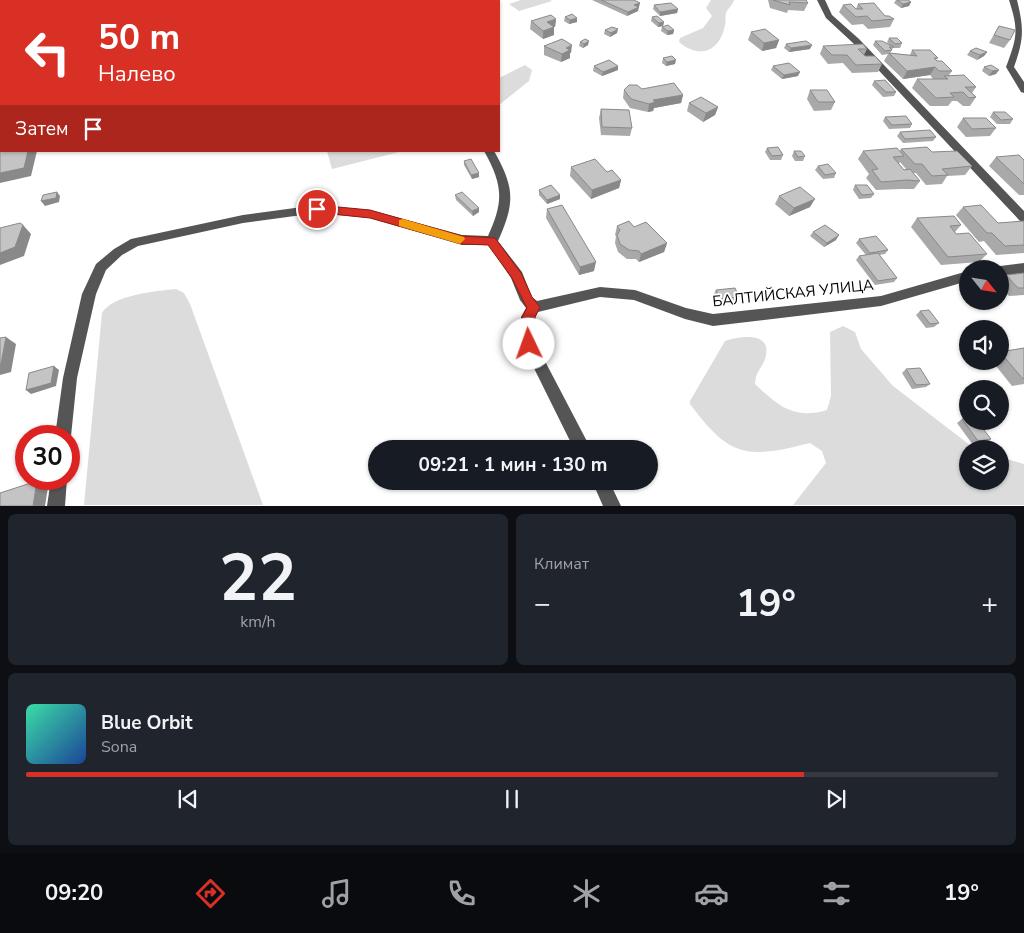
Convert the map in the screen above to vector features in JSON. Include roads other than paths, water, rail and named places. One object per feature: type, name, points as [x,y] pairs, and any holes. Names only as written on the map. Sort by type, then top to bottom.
[{"type":"street","points":[[821,0],[829,16],[856,41],[1024,218]]},
{"type":"street","points":[[1013,0],[1018,15],[1021,38],[1010,67],[1024,90]]},
{"type":"street","points":[[490,152],[504,177],[507,198],[506,209],[492,241]]},
{"type":"street","points":[[64,425],[70,378],[89,294],[101,267],[118,252],[135,242],[243,219],[317,209],[370,214],[462,240],[492,241]]},
{"type":"street","points":[[492,241],[517,276],[528,300],[534,307],[528,317],[529,344],[578,440]]},
{"type":"street","points":[[1009,270],[1024,268]]},
{"type":"street","name":"БАЛТИЙСКАЯ УЛИЦА","points":[[534,307],[600,292],[635,295],[684,313],[713,320],[881,301],[959,279]]},
{"type":"street","points":[[56,506],[57,490]]},
{"type":"street","points":[[605,490],[613,506]]}]
